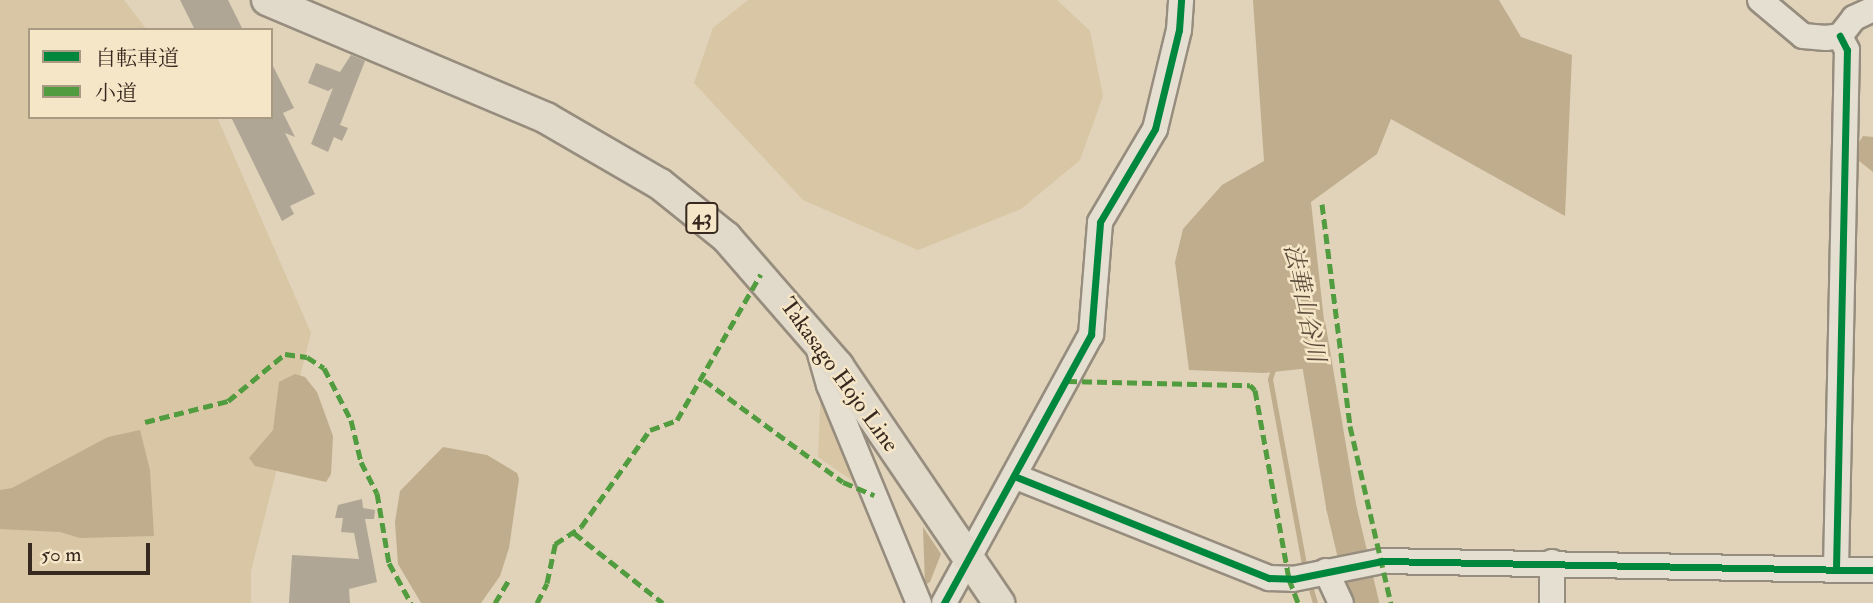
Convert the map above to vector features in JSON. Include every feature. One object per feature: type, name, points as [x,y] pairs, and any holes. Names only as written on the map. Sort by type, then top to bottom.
[{"type":"main road","name":"Takasago Hojo Line","points":[[267,0],[546,118],[600,146],[660,184],[726,237],[815,336],[999,603]]},
{"type":"street","points":[[944,603],[1091,335],[1100,222],[1155,129],[1180,30],[1181,0]]},
{"type":"street","points":[[1760,0],[1803,36],[1840,36]]},
{"type":"street","points":[[1840,36],[1854,18],[1873,9]]},
{"type":"street","points":[[1836,569],[1847,50],[1840,36]]},
{"type":"street","points":[[815,336],[829,385],[919,603]]},
{"type":"street","points":[[1014,476],[1269,578],[1312,575],[1382,561],[1552,562],[1873,570]]},
{"type":"street","points":[[1552,562],[1552,603]]},
{"type":"street","points":[[1312,575],[1341,603]]},
{"type":"shaded area","points":[[0,0],[124,0],[145,28],[28,28],[28,119],[218,119],[311,333],[251,571],[251,603],[0,603]]},
{"type":"shaded area","points":[[748,0],[1057,0],[1090,31],[1103,96],[1080,160],[1021,209],[918,250],[803,200],[694,83],[713,28]]},
{"type":"shaded area","points":[[821,385],[863,488],[818,457]]},
{"type":"water","points":[[1253,0],[1499,0],[1521,37],[1572,55],[1565,216],[1391,119],[1377,154],[1311,202],[1329,366],[1264,373],[1189,370],[1175,262],[1183,229],[1222,185],[1264,161]]},
{"type":"water","points":[[1863,136],[1873,137],[1873,172],[1858,160],[1856,147]]},
{"type":"water","points":[[295,374],[305,377],[317,392],[333,436],[331,474],[326,482],[255,466],[249,458],[273,430],[279,382]]},
{"type":"water","points":[[140,430],[150,470],[154,536],[80,538],[60,532],[0,529],[0,490],[12,488],[108,437]]},
{"type":"water","points":[[443,447],[487,455],[517,473],[519,479],[509,548],[500,576],[481,603],[421,603],[398,564],[395,522],[400,491]]},
{"type":"water","points":[[923,527],[941,554],[930,582],[925,585]]},
{"type":"building","points":[[180,0],[228,0],[242,28],[194,28]]},
{"type":"building","points":[[351,55],[365,61],[340,125],[348,128],[342,141],[334,137],[328,152],[311,144],[333,88],[328,91],[308,83],[316,63],[340,72]]},
{"type":"building","points":[[273,66],[294,108],[283,113],[295,137],[285,133],[315,194],[290,206],[294,214],[282,221],[232,119],[273,119]]},
{"type":"building","points":[[362,499],[363,508],[375,510],[374,519],[365,519],[377,582],[349,589],[350,603],[289,603],[292,555],[359,559],[354,533],[341,532],[343,518],[335,518],[338,505]]},
{"type":"waterway","name":"法華山谷川","points":[[1311,328],[1341,506],[1364,603]]},
{"type":"waterway","points":[[1274,366],[1270,379],[1305,570]]},
{"type":"waterway","points":[[1309,582],[1315,603]]},
{"type":"marked path","points":[[1322,204],[1350,426],[1391,603]]},
{"type":"marked path","points":[[537,603],[547,583],[555,544],[581,527],[650,430],[677,420],[761,274]]},
{"type":"marked path","points":[[145,422],[228,401],[285,354],[307,357],[324,368],[351,420],[361,462],[377,493],[389,563],[411,603]]},
{"type":"marked path","points":[[704,380],[843,482],[874,495]]},
{"type":"marked path","points":[[1067,381],[1250,385],[1255,390],[1289,579],[1298,603]]},
{"type":"marked path","points":[[574,533],[663,603]]},
{"type":"marked path","points":[[495,603],[510,578]]},
{"type":"cycle path","points":[[944,603],[1091,335],[1100,222],[1155,129],[1179,30],[1181,0]]},
{"type":"cycle path","points":[[1836,569],[1847,50],[1840,36]]},
{"type":"cycle path","points":[[1014,476],[1269,578],[1293,579],[1382,561],[1873,570]]}]
